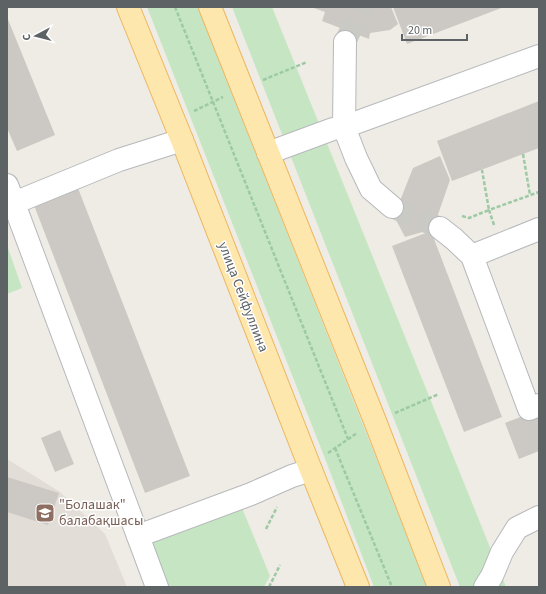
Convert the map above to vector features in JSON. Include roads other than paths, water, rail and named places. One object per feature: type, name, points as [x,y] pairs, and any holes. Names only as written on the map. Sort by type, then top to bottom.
[{"type":"main road","name":"улица Сейфуллина","points":[[128,7],[358,587]]},
{"type":"main road","points":[[210,7],[375,421],[439,587]]},
{"type":"street","points":[[345,42],[344,126],[356,158],[371,188],[392,207]]},
{"type":"street","points":[[268,153],[539,56]]},
{"type":"street","points":[[157,587],[9,199],[119,160],[182,140]]},
{"type":"street","points":[[440,228],[472,256],[529,408],[539,405]]},
{"type":"street","points":[[472,256],[539,229]]},
{"type":"street","points":[[138,536],[311,470]]},
{"type":"street","points":[[485,587],[492,576],[502,552],[517,528],[539,517]]},
{"type":"tunnel","points":[[345,42],[362,7]]},
{"type":"tunnel","points":[[392,207],[440,228]]},
{"type":"place","name":"\"Болашак\" балабақшасы","points":[[45,513]]}]
